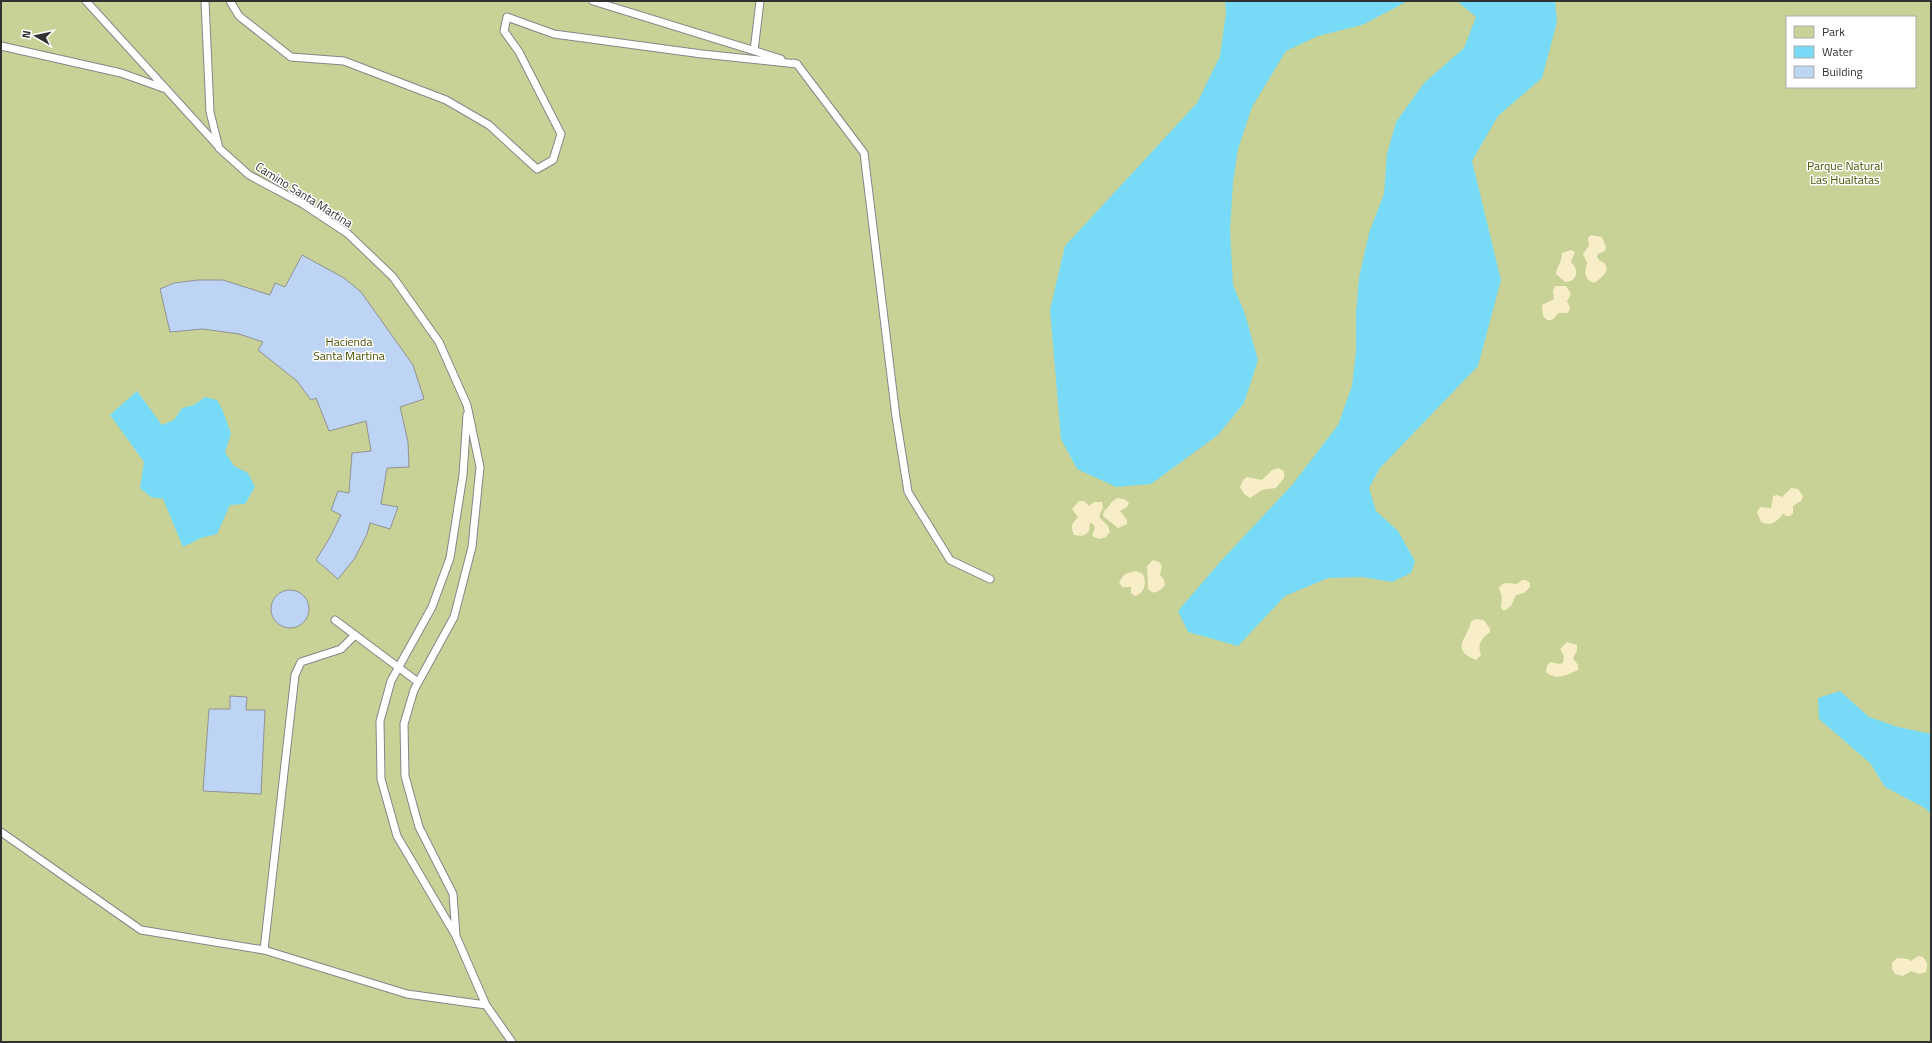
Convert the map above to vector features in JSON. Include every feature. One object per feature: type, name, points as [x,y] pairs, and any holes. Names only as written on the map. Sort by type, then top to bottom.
[{"type":"lane","name":"Camino Santa Martina","points":[[86,1],[219,148],[249,175],[303,204],[346,233],[393,277],[439,342],[467,405],[480,467],[472,547],[454,617],[414,690],[404,724],[405,776],[419,827],[453,894],[456,936]]},
{"type":"lane","points":[[205,1],[210,112],[219,148]]},
{"type":"lane","points":[[230,1],[240,16],[291,57],[344,61],[446,100],[489,125],[538,169],[553,160],[560,134],[519,52],[504,31],[507,17],[554,34],[702,54],[797,64]]},
{"type":"lane","points":[[593,1],[797,64],[864,153],[896,417],[908,492],[950,560],[990,579]]},
{"type":"lane","points":[[754,51],[760,1]]},
{"type":"lane","points":[[1,46],[121,73],[166,89]]},
{"type":"lane","name":"Camino Santa Martina","points":[[467,405],[463,475],[450,558],[432,607],[391,681],[380,721],[381,779],[397,836],[456,936],[486,1005],[512,1042]]},
{"type":"lane","points":[[335,620],[418,682]]},
{"type":"lane","points":[[264,950],[295,675],[302,662],[341,649],[355,635]]},
{"type":"lane","points":[[1,832],[141,930],[264,950],[407,994],[486,1005]]},
{"type":"green space","points":[[1,1],[1931,1],[1931,1042],[1,1042]]},
{"type":"sand","points":[[1591,235],[1602,237],[1606,247],[1605,251],[1598,254],[1597,257],[1606,266],[1606,272],[1594,283],[1588,280],[1585,273],[1587,263],[1583,254],[1589,246],[1588,238]]},
{"type":"sand","points":[[1571,250],[1575,252],[1571,262],[1576,269],[1576,274],[1574,279],[1565,282],[1556,274],[1562,253]]},
{"type":"sand","points":[[1555,286],[1566,286],[1571,294],[1567,301],[1570,308],[1568,313],[1559,313],[1553,319],[1547,320],[1543,316],[1542,305],[1554,299],[1553,291]]},
{"type":"sand","points":[[1278,468],[1284,471],[1284,478],[1276,488],[1262,490],[1250,498],[1244,494],[1240,487],[1243,480],[1247,477],[1262,480],[1272,470]]},
{"type":"sand","points":[[1791,488],[1798,489],[1803,496],[1802,500],[1793,506],[1793,513],[1790,516],[1785,516],[1784,513],[1777,521],[1768,524],[1761,522],[1757,512],[1760,507],[1771,508],[1773,496],[1777,495],[1782,497]]},
{"type":"sand","points":[[1118,498],[1126,500],[1129,503],[1127,507],[1120,511],[1127,520],[1127,524],[1118,528],[1103,516],[1104,511],[1113,501]]},
{"type":"sand","points":[[1079,501],[1084,501],[1089,506],[1094,502],[1102,502],[1103,507],[1099,517],[1108,526],[1110,532],[1106,537],[1099,539],[1092,536],[1095,527],[1090,523],[1089,531],[1086,534],[1081,536],[1074,535],[1072,525],[1078,517],[1072,509]]},
{"type":"sand","points":[[1153,560],[1159,562],[1162,566],[1160,575],[1164,580],[1165,585],[1159,591],[1155,592],[1148,589],[1147,566]]},
{"type":"sand","points":[[1136,571],[1143,574],[1145,584],[1141,593],[1135,596],[1131,593],[1131,587],[1122,587],[1119,582],[1125,574]]},
{"type":"sand","points":[[1522,580],[1526,580],[1530,583],[1530,587],[1524,593],[1516,595],[1511,606],[1504,611],[1501,608],[1502,597],[1499,588],[1505,583],[1517,584]]},
{"type":"sand","points":[[1475,619],[1484,620],[1490,629],[1490,632],[1481,642],[1479,648],[1481,655],[1476,660],[1463,652],[1462,647],[1462,642],[1471,622]]},
{"type":"sand","points":[[1567,642],[1577,645],[1577,651],[1573,658],[1578,665],[1578,670],[1558,677],[1550,675],[1546,672],[1547,666],[1550,662],[1559,664],[1563,663],[1564,656],[1560,649]]},
{"type":"sand","points":[[1918,956],[1923,957],[1925,960],[1927,965],[1926,972],[1919,974],[1911,971],[1903,976],[1895,974],[1892,969],[1892,963],[1897,958],[1908,959],[1911,961]]},
{"type":"water","points":[[1225,1],[1408,1],[1362,25],[1318,36],[1286,51],[1252,107],[1238,149],[1233,182],[1230,230],[1233,285],[1245,314],[1258,360],[1244,403],[1218,435],[1151,484],[1116,487],[1077,469],[1061,439],[1050,310],[1065,246],[1197,103],[1220,56],[1226,13]]},
{"type":"water","points":[[1457,1],[1555,1],[1557,22],[1542,78],[1498,116],[1472,161],[1501,280],[1478,366],[1380,468],[1369,488],[1376,511],[1398,531],[1415,561],[1411,573],[1392,582],[1362,577],[1328,578],[1285,596],[1238,646],[1188,632],[1178,611],[1220,562],[1292,485],[1338,425],[1352,386],[1356,351],[1356,312],[1359,278],[1369,233],[1384,194],[1387,154],[1396,122],[1424,83],[1464,48],[1476,17]]},
{"type":"water","points":[[137,391],[162,425],[174,420],[182,408],[194,405],[205,397],[217,400],[223,411],[231,434],[225,452],[234,466],[248,473],[255,487],[245,504],[230,505],[217,534],[201,538],[183,547],[163,499],[151,497],[140,488],[144,462],[110,415]]},
{"type":"water","points":[[1840,691],[1869,717],[1898,727],[1931,734],[1931,814],[1925,808],[1885,787],[1870,763],[1819,719],[1818,698]]},
{"type":"building","points":[[302,255],[344,278],[361,292],[413,365],[424,399],[400,407],[408,442],[409,467],[387,468],[381,504],[398,507],[390,529],[370,523],[367,534],[355,558],[338,579],[316,560],[341,515],[331,510],[338,491],[349,493],[352,453],[371,451],[366,421],[329,431],[316,398],[311,400],[297,381],[258,350],[263,342],[239,334],[203,329],[170,332],[160,289],[174,283],[198,280],[223,280],[270,295],[275,283],[285,287]]},
{"type":"building","points":[[286,590],[294,590],[304,595],[308,602],[308,616],[304,623],[294,628],[286,628],[276,623],[274,620],[271,613],[271,605],[276,595],[279,593]]},
{"type":"building","points":[[230,696],[247,697],[246,710],[265,710],[261,794],[203,791],[209,709],[230,709]]},
{"type":"park label","name":"Parque Natural Las Hualtatas","points":[[1845,173]]},
{"type":"park label","name":"Hacienda Santa Martina","points":[[349,349]]}]
